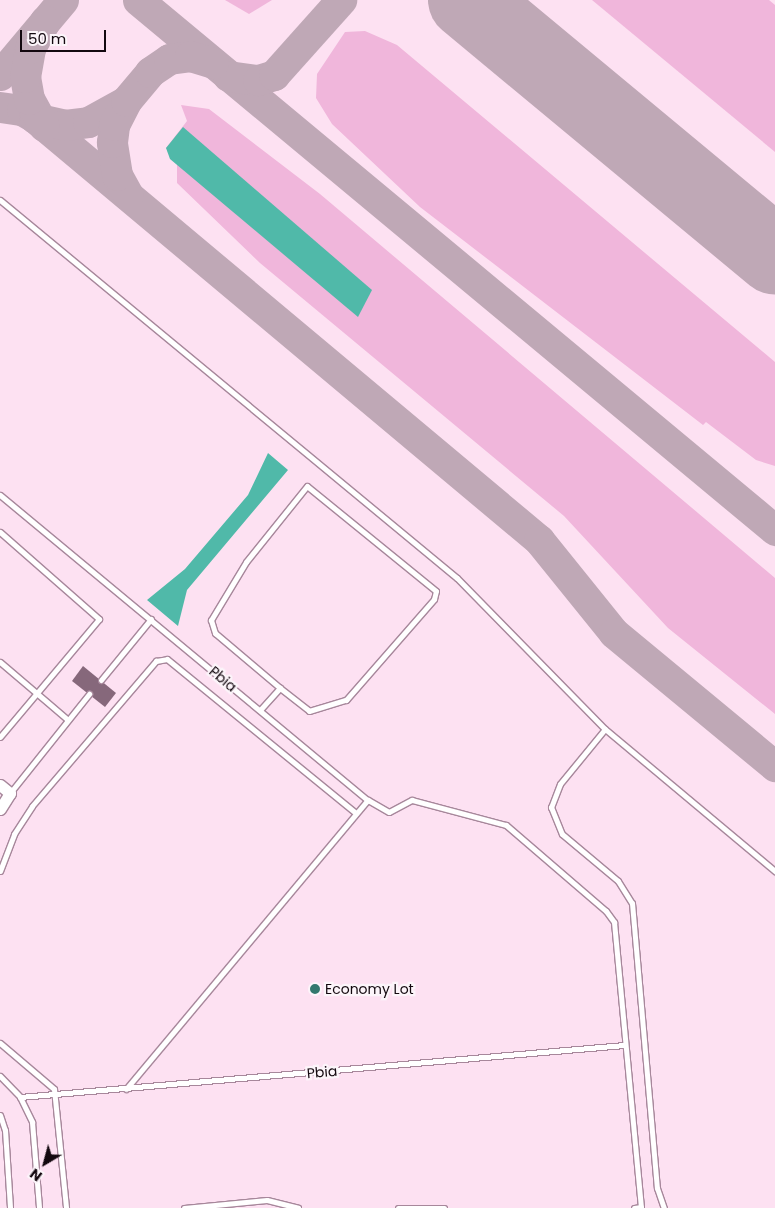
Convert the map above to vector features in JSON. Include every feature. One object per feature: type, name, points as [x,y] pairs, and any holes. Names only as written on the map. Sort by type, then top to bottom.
[{"type":"street","points":[[0,785],[10,793],[0,807]]},
{"type":"lane","points":[[0,200],[457,578],[545,673],[605,729],[775,871]]},
{"type":"lane","points":[[307,486],[436,591],[434,599],[365,683],[346,700],[309,711],[280,688],[215,633],[211,620],[246,562],[307,486]]},
{"type":"lane","name":"Pbia","points":[[0,496],[368,800],[389,812],[412,800],[506,825],[606,911],[614,922],[624,1044],[20,1097]]},
{"type":"lane","points":[[0,532],[98,619],[0,738]]},
{"type":"lane","points":[[101,680],[151,619]]},
{"type":"lane","points":[[0,870],[14,834],[32,806],[156,661],[167,659],[356,813]]},
{"type":"lane","points":[[0,662],[67,719]]},
{"type":"lane","points":[[260,710],[280,688]]},
{"type":"lane","points":[[10,793],[88,694]]},
{"type":"lane","points":[[605,729],[560,784],[551,807],[562,834],[618,882],[632,903],[656,1188],[664,1208]]},
{"type":"lane","points":[[126,1089],[368,800]]},
{"type":"lane","points":[[0,1043],[50,1084],[56,1095],[66,1208]]},
{"type":"lane","points":[[624,1044],[641,1207],[634,1208]]},
{"type":"lane","points":[[0,1076],[20,1097],[32,1122],[39,1208]]},
{"type":"lane","points":[[0,1114],[5,1130],[10,1208]]},
{"type":"lane","points":[[184,1208],[267,1200],[298,1208]]},
{"type":"lane","points":[[398,1208],[444,1208]]},
{"type":"shaded area","points":[[225,0],[272,0],[249,14]]},
{"type":"shaded area","points":[[592,0],[769,0],[775,5],[775,152]]},
{"type":"shaded area","points":[[365,31],[397,45],[775,362],[775,466],[756,460],[706,422],[703,425],[420,207],[332,124],[316,98],[317,74],[345,32]]},
{"type":"shaded area","points":[[181,105],[209,109],[320,194],[775,578],[775,714],[668,628],[564,516],[260,263],[177,183],[177,163],[166,148],[187,121]]},
{"type":"shaded area","points":[[183,127],[372,290],[358,317],[170,159],[166,148]]},
{"type":"shaded area","points":[[268,453],[288,470],[187,590],[178,626],[147,600],[185,569],[248,495]]},
{"type":"building","points":[[83,666],[116,693],[105,707],[72,681]]},
{"type":"taxiway","points":[[0,75],[63,0]]},
{"type":"taxiway","points":[[138,0],[775,530]]},
{"type":"taxiway","points":[[228,76],[258,80],[274,75],[341,0]]},
{"type":"taxiway","points":[[44,126],[29,99],[25,77],[30,48],[45,21]]},
{"type":"taxiway","points":[[128,195],[117,175],[112,142],[114,125],[126,101],[150,72],[169,59],[190,56],[213,63]]},
{"type":"taxiway","points":[[35,118],[65,125],[88,122],[126,101]]},
{"type":"taxiway","points":[[0,107],[22,110],[34,117],[539,540],[614,633],[775,766]]},
{"type":"runway","points":[[467,0],[775,256]]},
{"type":"place","name":"Economy Lot","points":[[315,989]]}]
